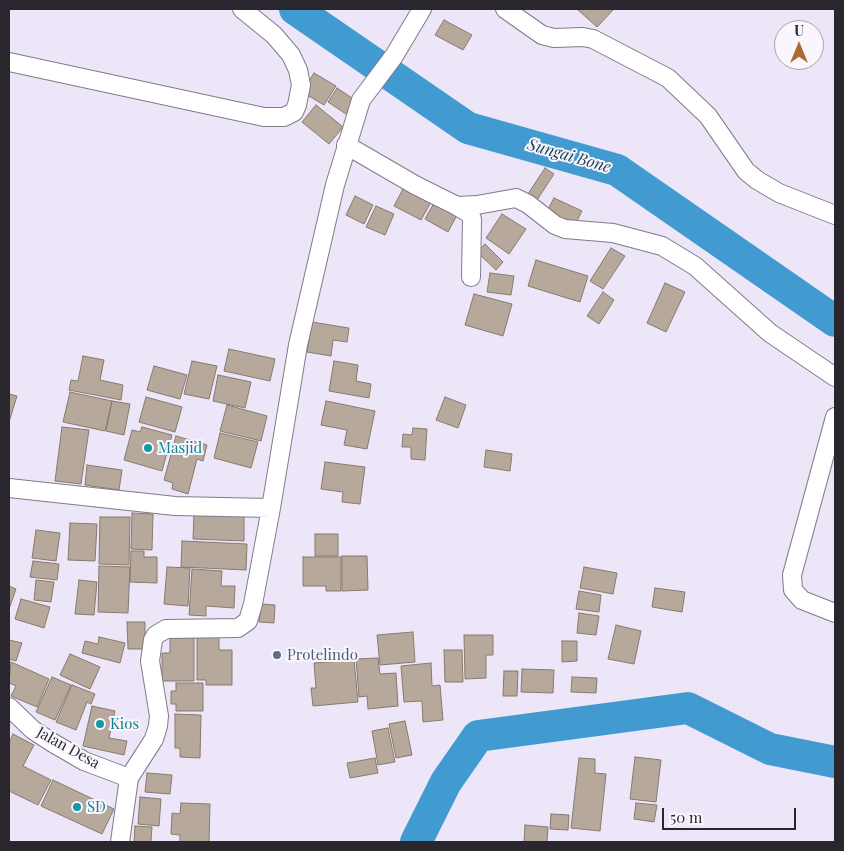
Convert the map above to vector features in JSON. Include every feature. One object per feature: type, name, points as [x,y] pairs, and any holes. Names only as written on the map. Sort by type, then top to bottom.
[{"type":"street","points":[[9,62],[264,117],[284,117],[294,112],[297,105],[300,86],[298,70],[291,55],[274,35],[242,9]]},
{"type":"street","points":[[120,842],[129,778],[154,739],[158,726],[150,660],[152,640],[166,628],[232,628],[245,625],[248,621],[253,604],[271,508],[298,345],[322,236],[346,145],[361,100],[394,56],[422,9]]},
{"type":"street","points":[[505,9],[542,35],[554,38],[583,37],[593,39],[668,78],[708,116],[746,170],[757,180],[779,193],[835,216]]},
{"type":"street","points":[[346,145],[470,214],[472,219],[471,277]]},
{"type":"street","points":[[457,206],[478,205],[516,198],[528,204],[555,225],[565,229],[613,232],[662,246],[695,266],[770,333],[835,377]]},
{"type":"street","points":[[835,417],[792,576],[793,590],[802,600],[835,613]]},
{"type":"street","points":[[9,488],[175,506],[271,508]]},
{"type":"street","name":"Jalan Desa","points":[[9,707],[33,730],[53,743],[84,761],[129,778]]},
{"type":"building","points":[[577,9],[614,9],[597,27]]},
{"type":"building","points":[[444,20],[472,35],[463,50],[435,35]]},
{"type":"building","points":[[314,73],[336,86],[324,105],[302,92]]},
{"type":"building","points":[[337,88],[358,102],[349,116],[328,102]]},
{"type":"building","points":[[316,105],[343,127],[329,144],[302,122]]},
{"type":"building","points":[[545,168],[554,174],[537,200],[528,194]]},
{"type":"building","points":[[404,187],[431,202],[421,220],[394,206]]},
{"type":"building","points":[[355,196],[373,205],[364,224],[346,215]]},
{"type":"building","points":[[554,198],[582,211],[573,229],[545,215]]},
{"type":"building","points":[[434,203],[457,215],[448,232],[425,219]]},
{"type":"building","points":[[376,206],[394,214],[385,235],[366,227]]},
{"type":"building","points":[[502,214],[526,229],[509,254],[486,238]]},
{"type":"building","points":[[485,244],[503,262],[496,270],[477,252]]},
{"type":"building","points":[[611,248],[625,256],[603,289],[590,281]]},
{"type":"building","points":[[536,260],[588,276],[580,302],[528,286]]},
{"type":"building","points":[[490,273],[514,276],[511,295],[487,292]]},
{"type":"building","points":[[665,283],[685,292],[666,332],[647,323]]},
{"type":"building","points":[[603,292],[614,300],[599,324],[587,316]]},
{"type":"building","points":[[474,294],[512,304],[503,336],[465,325]]},
{"type":"building","points":[[312,322],[349,328],[347,342],[333,340],[331,356],[307,352]]},
{"type":"building","points":[[229,349],[275,359],[270,381],[224,371]]},
{"type":"building","points":[[83,356],[104,360],[100,380],[123,385],[121,400],[69,390],[71,380],[78,381]]},
{"type":"building","points":[[192,361],[217,366],[209,399],[184,394]]},
{"type":"building","points":[[334,361],[358,365],[356,381],[371,384],[369,398],[329,391]]},
{"type":"building","points":[[154,366],[187,375],[180,399],[147,390]]},
{"type":"building","points":[[218,375],[251,382],[245,408],[213,401]]},
{"type":"building","points":[[70,392],[112,401],[105,431],[63,422]]},
{"type":"building","points":[[9,394],[17,396],[9,422]]},
{"type":"building","points":[[146,397],[182,407],[175,432],[139,422]]},
{"type":"building","points":[[445,397],[466,405],[458,428],[436,420]]},
{"type":"building","points":[[112,401],[130,404],[124,435],[106,431]]},
{"type":"building","points":[[326,401],[375,411],[367,449],[344,445],[347,430],[321,425]]},
{"type":"building","points":[[227,405],[267,416],[261,441],[220,431]]},
{"type":"building","points":[[62,427],[89,430],[81,484],[55,481]]},
{"type":"building","name":"Masjid","points":[[142,427],[172,435],[162,471],[124,460],[132,430],[140,432]]},
{"type":"building","points":[[413,428],[427,429],[425,460],[411,459],[411,447],[402,447],[403,434],[412,435]]},
{"type":"building","points":[[220,433],[258,442],[251,468],[214,458]]},
{"type":"building","points":[[176,436],[207,445],[203,461],[197,459],[188,494],[172,489],[173,483],[164,480]]},
{"type":"building","points":[[486,450],[512,454],[510,471],[484,467]]},
{"type":"building","points":[[325,462],[365,467],[360,504],[342,502],[343,492],[321,489]]},
{"type":"building","points":[[87,465],[122,470],[119,490],[85,485]]},
{"type":"building","points":[[132,513],[153,514],[152,550],[131,549]]},
{"type":"building","points":[[194,514],[244,515],[244,541],[193,539]]},
{"type":"building","points":[[100,517],[130,517],[129,565],[99,564]]},
{"type":"building","points":[[70,523],[97,524],[95,561],[68,560]]},
{"type":"building","points":[[36,530],[60,533],[56,561],[32,558]]},
{"type":"building","points":[[315,534],[338,534],[338,556],[315,556]]},
{"type":"building","points":[[182,541],[247,544],[246,570],[181,567]]},
{"type":"building","points":[[131,551],[144,551],[144,557],[157,557],[157,583],[130,582]]},
{"type":"building","points":[[342,556],[367,556],[368,590],[342,591]]},
{"type":"building","points":[[303,557],[341,557],[341,591],[326,591],[326,586],[303,586]]},
{"type":"building","points":[[33,561],[59,564],[57,580],[30,577]]},
{"type":"building","points":[[99,566],[130,567],[128,613],[98,612]]},
{"type":"building","points":[[167,567],[190,568],[188,606],[164,604]]},
{"type":"building","points":[[584,567],[617,573],[613,594],[580,588]]},
{"type":"building","points":[[192,569],[222,571],[221,586],[235,586],[234,608],[206,606],[206,616],[189,615]]},
{"type":"building","points":[[36,580],[54,582],[51,602],[34,600]]},
{"type":"building","points":[[79,580],[97,582],[94,615],[75,614]]},
{"type":"building","points":[[9,586],[16,589],[9,609]]},
{"type":"building","points":[[655,588],[685,592],[682,612],[652,607]]},
{"type":"building","points":[[579,591],[601,595],[599,612],[576,609]]},
{"type":"building","points":[[21,599],[50,607],[44,628],[15,619]]},
{"type":"building","points":[[261,604],[275,605],[274,623],[259,622]]},
{"type":"building","points":[[579,613],[599,616],[596,635],[577,633]]},
{"type":"building","points":[[127,622],[145,622],[145,649],[128,649]]},
{"type":"building","points":[[616,625],[641,631],[634,664],[608,659]]},
{"type":"building","points":[[413,632],[415,662],[380,665],[377,635]]},
{"type":"building","points":[[464,635],[493,635],[493,655],[486,655],[486,678],[465,679]]},
{"type":"building","points":[[99,637],[125,643],[120,663],[82,653],[85,641],[98,644]]},
{"type":"building","points":[[170,637],[194,637],[194,681],[162,681],[162,653],[170,653]]},
{"type":"building","points":[[197,637],[219,637],[219,650],[232,650],[232,685],[206,685],[206,680],[197,680]]},
{"type":"building","points":[[9,640],[22,643],[16,661],[9,659]]},
{"type":"building","points":[[562,641],[577,641],[577,661],[562,662]]},
{"type":"building","points":[[444,650],[462,650],[463,682],[445,682]]},
{"type":"building","points":[[70,654],[100,667],[90,689],[60,675]]},
{"type":"building","points":[[378,658],[380,674],[396,673],[398,706],[368,709],[367,696],[359,697],[356,659]]},
{"type":"building","points":[[354,660],[358,702],[313,706],[311,688],[316,688],[314,663]]},
{"type":"building","points":[[11,662],[49,679],[37,707],[11,696],[16,686],[9,683]]},
{"type":"building","points":[[431,663],[432,686],[440,685],[443,720],[423,722],[422,701],[404,702],[401,666]]},
{"type":"building","points":[[522,669],[554,670],[553,693],[521,692]]},
{"type":"building","points":[[504,671],[518,671],[517,696],[503,696]]},
{"type":"building","points":[[52,677],[71,685],[55,720],[36,712]]},
{"type":"building","points":[[572,677],[597,678],[596,693],[571,692]]},
{"type":"building","points":[[176,683],[203,683],[203,711],[176,711],[176,704],[171,704],[171,691],[176,691]]},
{"type":"building","points":[[72,685],[95,694],[91,704],[87,702],[76,730],[56,722]]},
{"type":"building","name":"Kios","points":[[92,706],[115,711],[109,738],[127,741],[124,755],[83,746]]},
{"type":"building","points":[[175,714],[201,715],[200,758],[180,757],[180,748],[175,748]]},
{"type":"building","points":[[405,721],[412,755],[396,758],[389,724]]},
{"type":"building","points":[[388,728],[395,762],[378,765],[372,731]]},
{"type":"building","name":"SD","points":[[13,734],[34,745],[23,766],[51,780],[38,805],[9,791],[9,743]]},
{"type":"building","points":[[635,757],[661,760],[656,802],[630,799]]},
{"type":"building","points":[[375,758],[378,773],[350,778],[347,763]]},
{"type":"building","points":[[579,758],[595,759],[595,773],[606,774],[600,831],[571,828]]},
{"type":"building","points":[[147,773],[172,775],[170,794],[145,792]]},
{"type":"building","name":"SD","points":[[53,780],[114,809],[102,834],[41,806]]},
{"type":"building","points":[[140,797],[161,799],[159,826],[138,824]]},
{"type":"building","points":[[181,803],[210,804],[209,842],[180,842],[180,835],[171,834],[172,813],[180,814]]},
{"type":"building","points":[[636,803],[657,805],[654,822],[634,819]]},
{"type":"building","points":[[551,814],[569,815],[568,830],[550,829]]},
{"type":"building","points":[[525,825],[548,827],[547,842],[524,842]]},
{"type":"building","points":[[135,826],[152,827],[151,842],[134,842]]},
{"type":"waterway","name":"Sungai Bone","points":[[295,9],[468,128],[617,170],[835,321]]},
{"type":"waterway","points":[[416,842],[446,782],[478,736],[688,708],[770,749],[835,762]]},
{"type":"place","name":"Masjid","points":[[148,448]]},
{"type":"place","name":"Protelindo","points":[[277,655]]},
{"type":"place","name":"Kios","points":[[100,724]]},
{"type":"place","name":"SD","points":[[77,807]]}]
